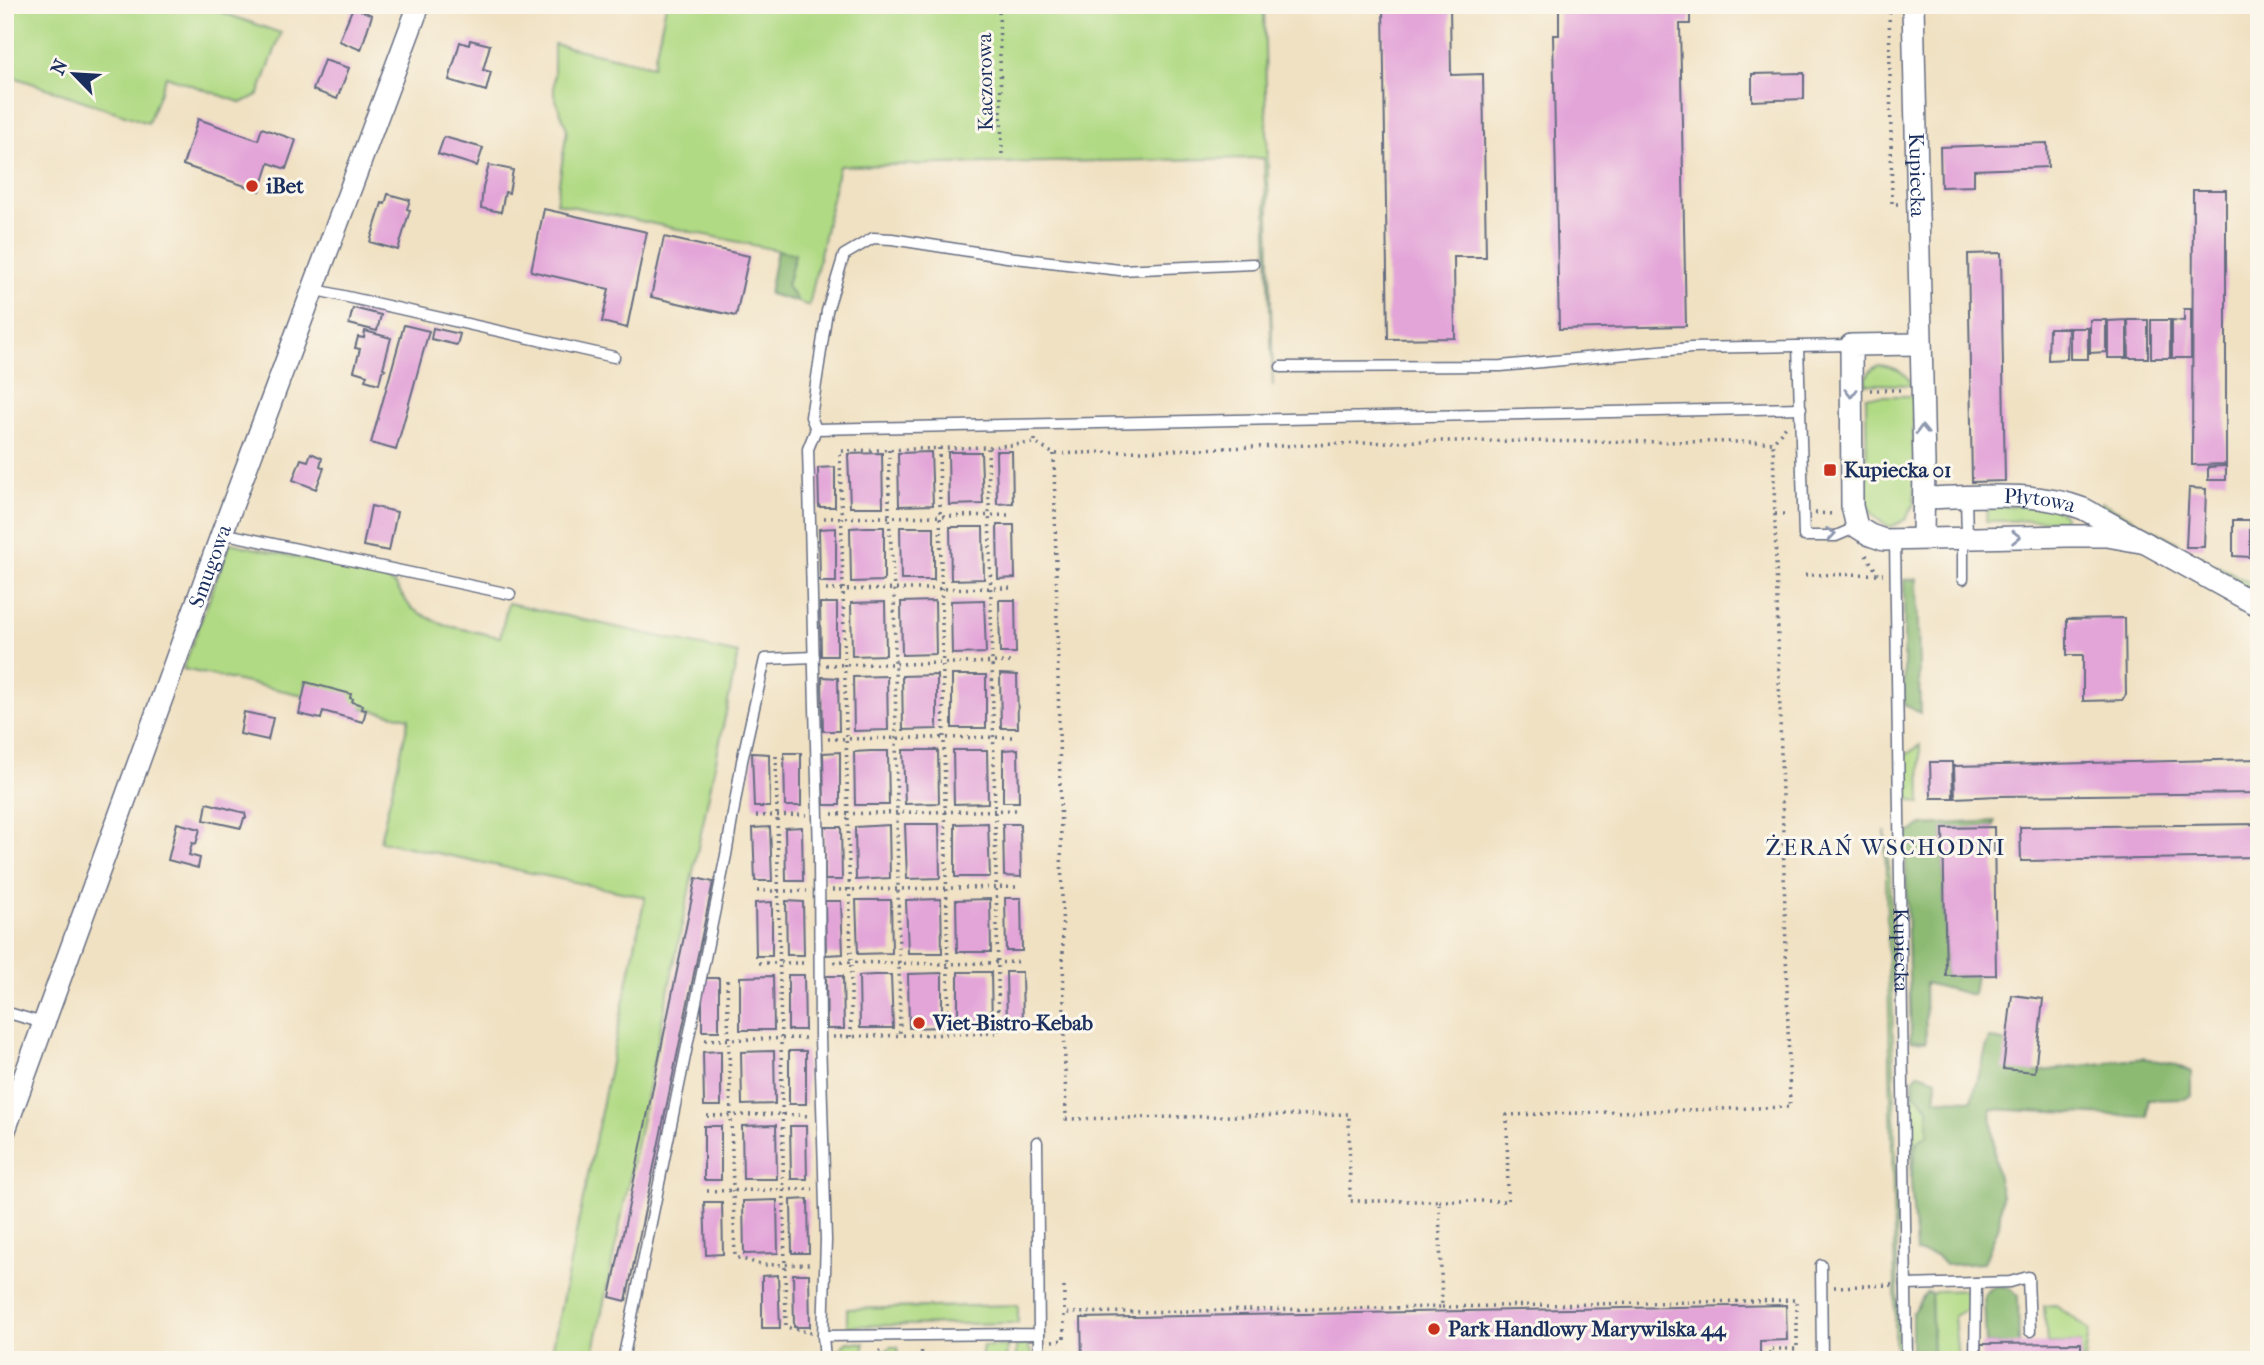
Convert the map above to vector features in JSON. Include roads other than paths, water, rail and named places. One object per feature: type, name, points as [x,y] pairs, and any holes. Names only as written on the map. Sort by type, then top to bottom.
[{"type":"street","name":"Smugowa","points":[[5,1130],[222,533],[419,5]]},
{"type":"street","name":"Kupiecka","points":[[1913,5],[1923,538]]},
{"type":"street","points":[[1920,344],[1851,345],[1852,506],[1857,527],[1870,535],[1884,540],[1923,538]]},
{"type":"street","name":"Płytowa","points":[[1924,498],[2037,497],[2063,501],[2084,509],[2259,606]]},
{"type":"street","name":"Płytowa","points":[[1923,538],[2108,536],[2146,543]]},
{"type":"lane","points":[[825,1360],[823,1336],[826,1240],[808,449],[816,429],[811,417],[827,311],[844,255],[873,238],[1119,270],[1253,264]]},
{"type":"lane","points":[[313,289],[614,357]]},
{"type":"lane","points":[[1281,367],[1501,366],[1691,348],[1851,345]]},
{"type":"lane","points":[[1798,346],[1804,536],[1836,536],[1857,527]]},
{"type":"lane","points":[[816,429],[1801,408]]},
{"type":"lane","points":[[1963,579],[1966,497]]},
{"type":"lane","points":[[222,533],[510,594]]},
{"type":"lane","name":"Kupiecka","points":[[1895,539],[1908,1360]]},
{"type":"lane","points":[[623,1360],[742,761],[765,659],[814,657]]},
{"type":"lane","points":[[5,1012],[43,1023]]},
{"type":"lane","points":[[1037,1142],[1039,1360]]},
{"type":"lane","points":[[1821,1265],[1822,1360]]},
{"type":"lane","points":[[1906,1285],[2010,1282],[2028,1277],[2030,1331]]},
{"type":"lane","points":[[1975,1360],[1976,1283]]},
{"type":"lane","points":[[823,1336],[1040,1334]]},
{"type":"place","name":"iBet","points":[[252,186]]},
{"type":"place","name":"Kupiecka 01","points":[[1830,470]]},
{"type":"place","name":"Viet-Bistro-Kebab","points":[[919,1023]]},
{"type":"place","name":"Park Handlowy Marywilska 44","points":[[1434,1329]]},
{"type":"district","name":"ŻERAŃ WSCHODNI","points":[[1886,847]]}]
